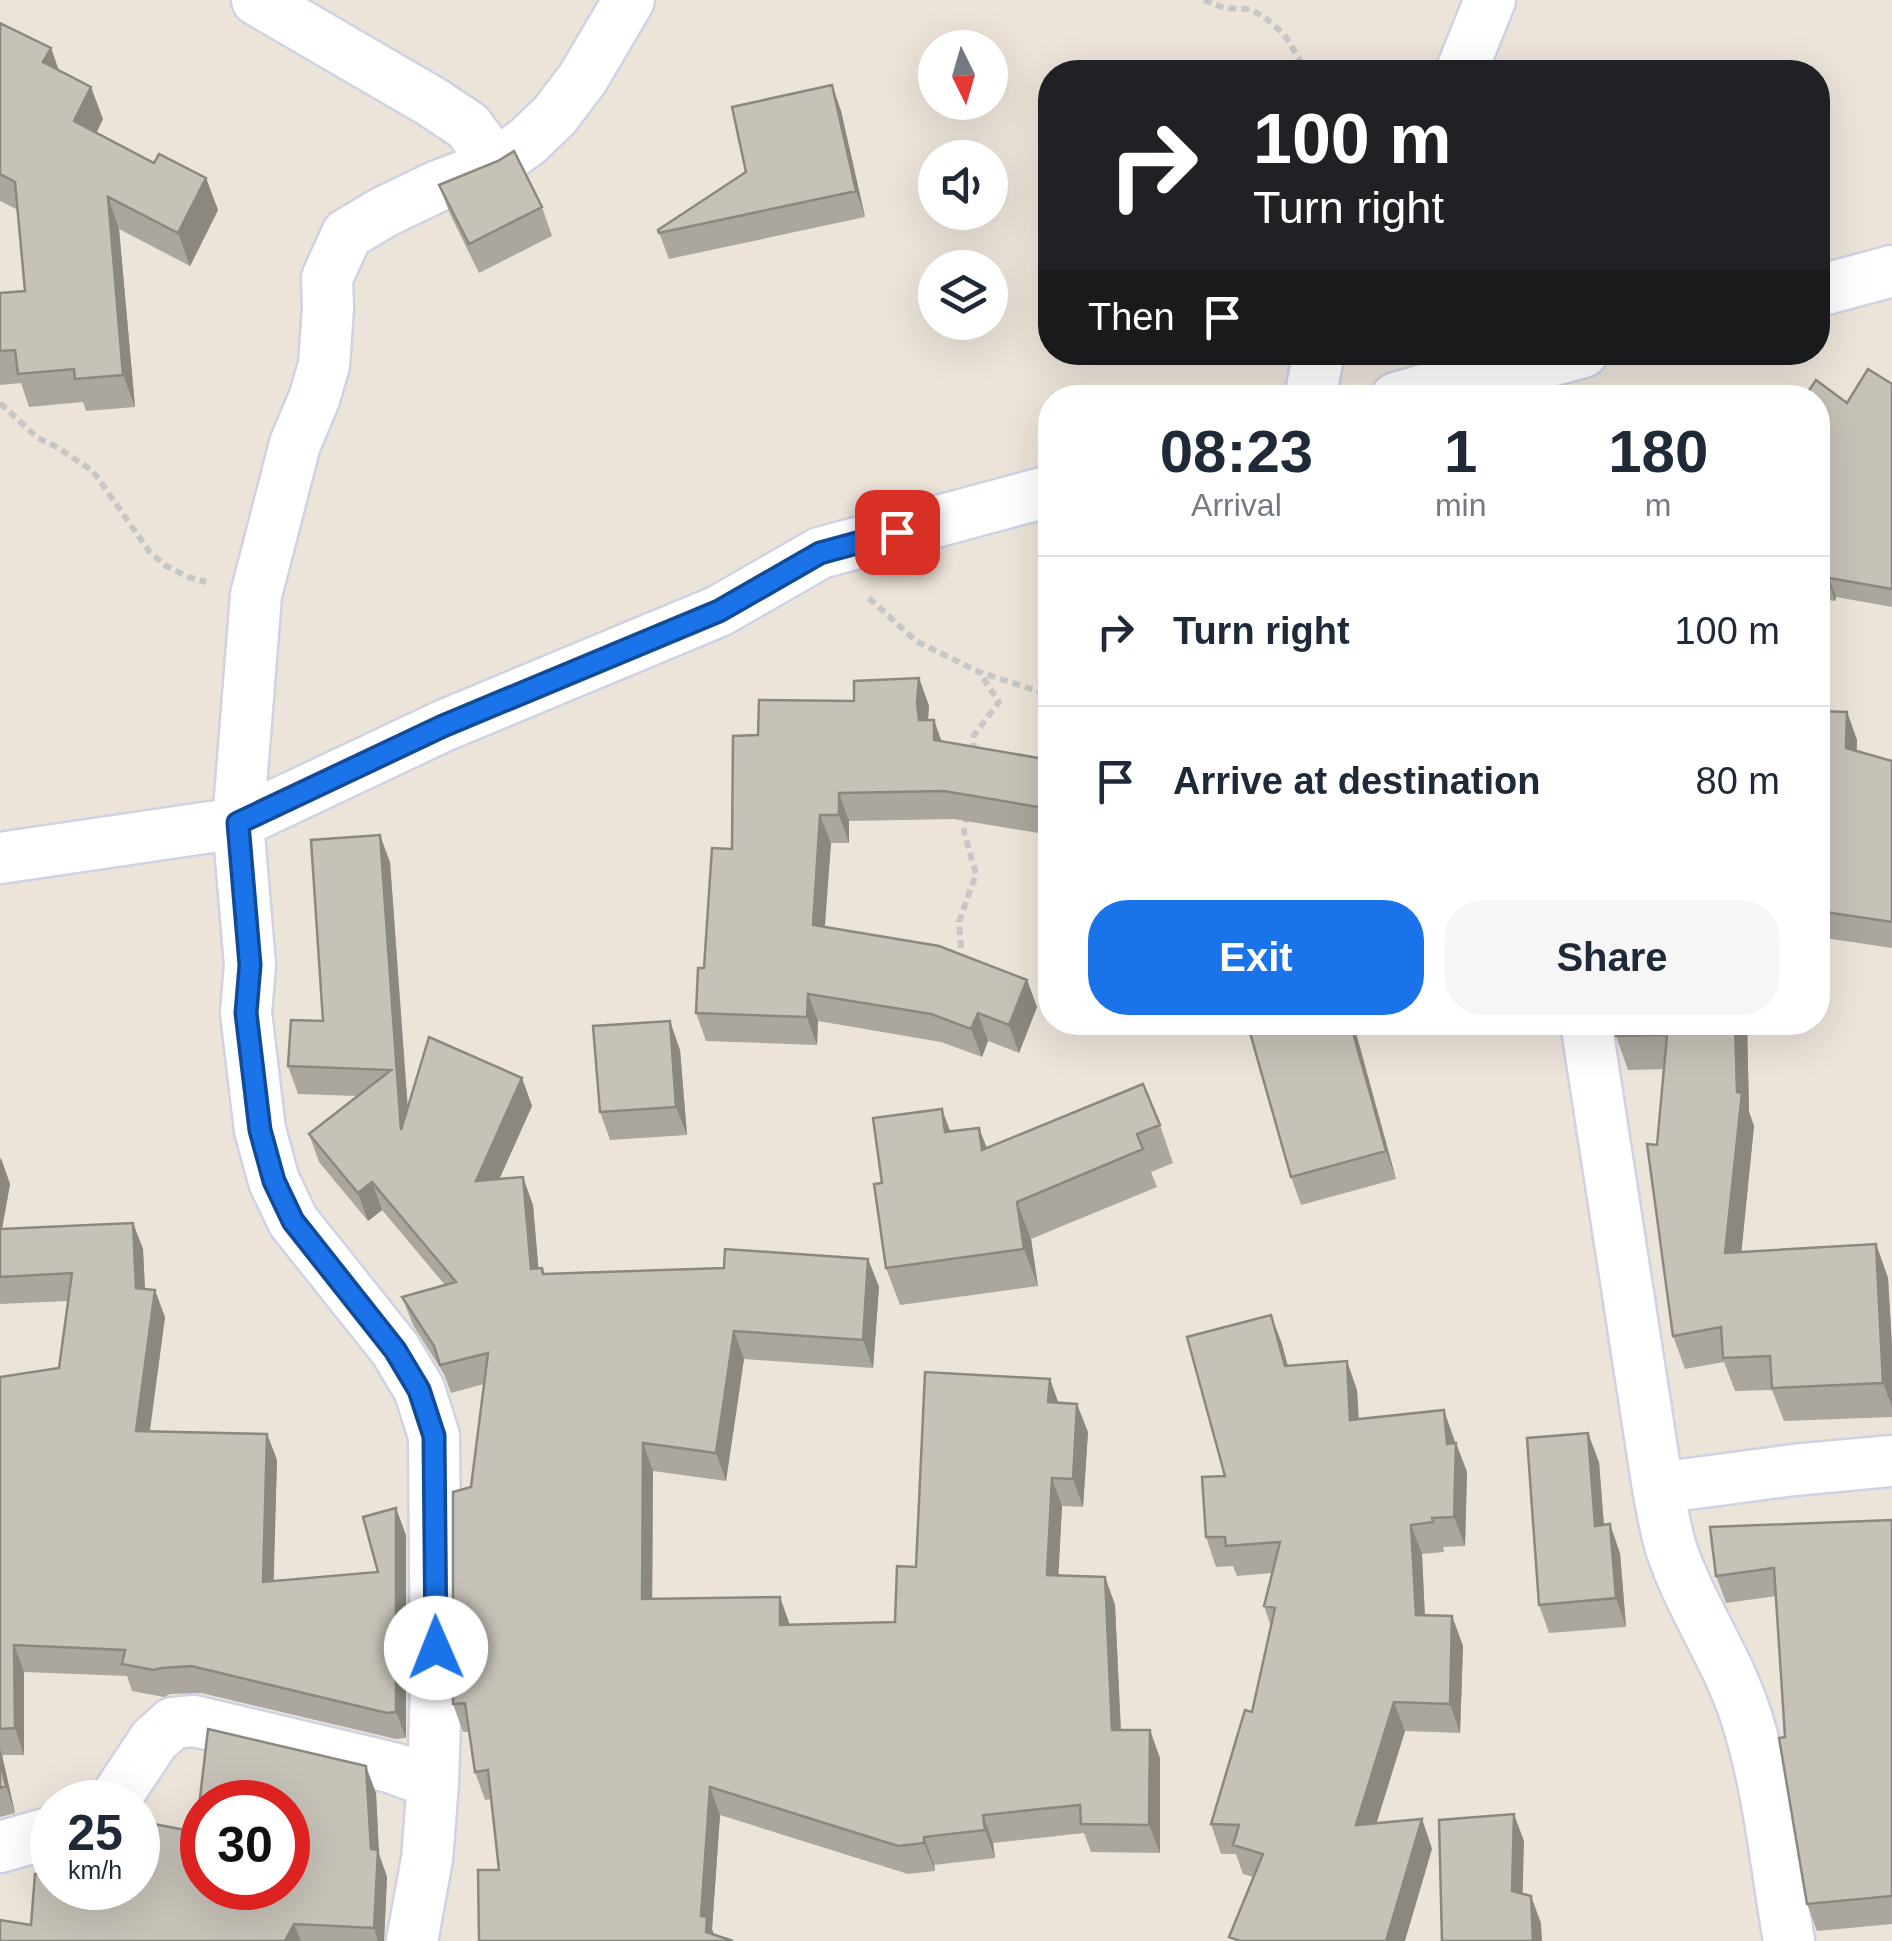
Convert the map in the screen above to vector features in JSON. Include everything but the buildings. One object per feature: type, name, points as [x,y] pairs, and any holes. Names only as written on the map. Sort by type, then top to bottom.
[{"type":"street","points":[[257,0],[468,126],[498,162]]},
{"type":"street","points":[[412,1941],[427,1860],[433,1783],[434,1436],[419,1390],[395,1350],[293,1221],[274,1181],[260,1130],[246,1013],[250,965],[238,823],[256,595],[295,444],[324,365],[327,278],[347,234],[438,186],[498,162],[528,141],[584,78],[630,0]]},
{"type":"street","points":[[1467,60],[1490,0]]},
{"type":"street","points":[[1830,288],[1892,271]]},
{"type":"street","points":[[1440,384],[1525,365]]},
{"type":"street","points":[[0,858],[238,823],[443,726],[719,611],[820,553],[1038,494]]},
{"type":"street","points":[[1588,1035],[1658,1488],[1671,1548],[1746,1716],[1772,1830],[1789,1941]]},
{"type":"street","points":[[1658,1488],[1892,1462]]},
{"type":"street","points":[[128,1780],[154,1740],[173,1724],[194,1720],[392,1768],[433,1783]]},
{"type":"street","points":[[0,1847],[30,1838]]},
{"type":"path","points":[[1204,0],[1224,8],[1250,9],[1264,17],[1284,34],[1299,60]]},
{"type":"path","points":[[0,403],[38,438],[93,472],[149,550],[166,566],[188,578],[256,595]]},
{"type":"path","points":[[820,553],[916,641],[979,672],[1038,691]]},
{"type":"path","points":[[973,765],[974,735],[999,702],[979,672]]},
{"type":"path","points":[[961,948],[959,922],[976,874],[964,832],[970,797]]},
{"type":"route","points":[[436,1648],[434,1436],[419,1390],[395,1350],[293,1221],[274,1181],[260,1130],[246,1013],[250,965],[238,823],[443,726],[719,611],[820,553],[897,532]]}]
